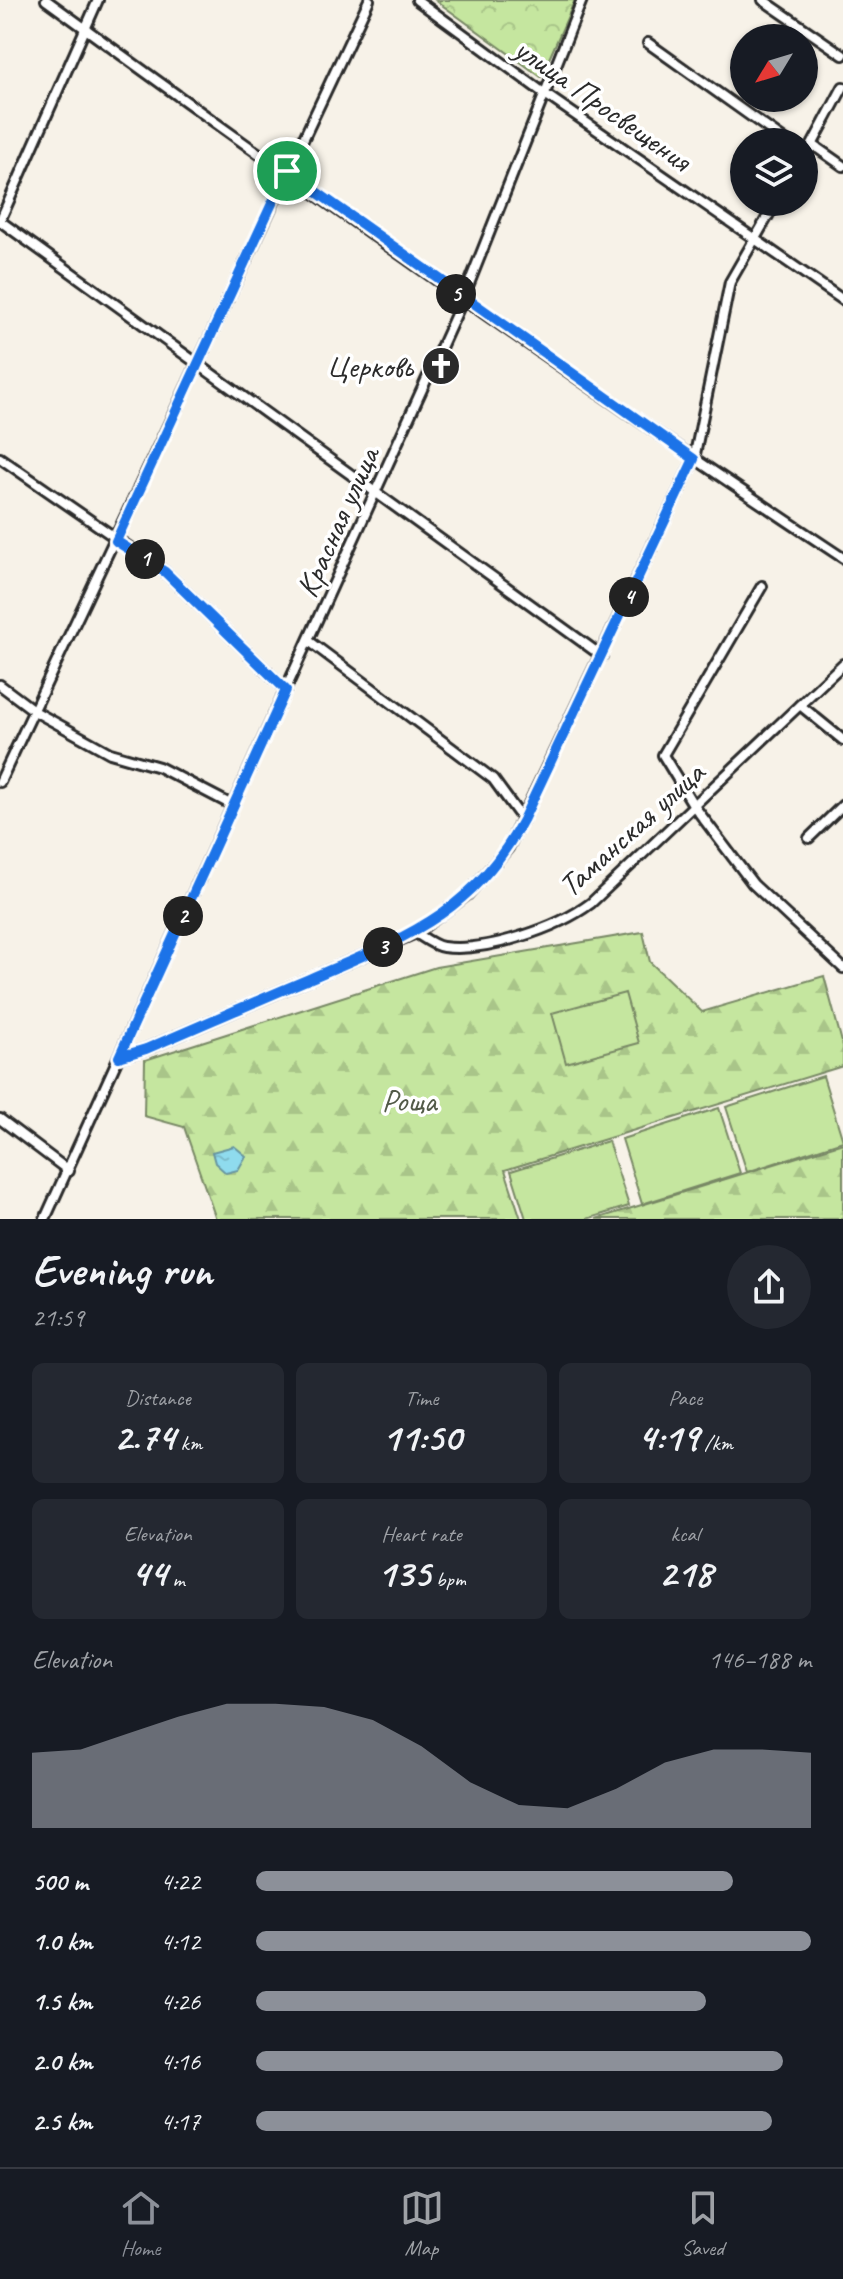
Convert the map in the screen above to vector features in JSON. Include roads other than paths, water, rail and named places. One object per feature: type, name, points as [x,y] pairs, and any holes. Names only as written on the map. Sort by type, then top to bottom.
[{"type":"street","points":[[46,0],[463,299],[843,558]]},
{"type":"street","points":[[98,0],[0,221],[602,656]]},
{"type":"street","points":[[0,782],[36,712],[369,0]]},
{"type":"street","name":"улица Просвещения","points":[[417,0],[545,94],[843,300]]},
{"type":"street","name":"Красная улица","points":[[47,1217],[463,299],[582,0]]},
{"type":"street","points":[[763,0],[843,55]]},
{"type":"street","points":[[648,43],[767,128]]},
{"type":"street","points":[[818,135],[843,87]]},
{"type":"street","points":[[818,148],[843,166]]},
{"type":"street","points":[[119,1057],[146,1049],[416,933],[467,895],[488,874],[508,848],[523,820],[694,459],[730,282],[767,216]]},
{"type":"street","points":[[0,458],[165,572],[286,690]]},
{"type":"street","points":[[762,586],[663,755],[694,806],[753,884],[843,968]]},
{"type":"street","points":[[309,641],[493,779],[523,820]]},
{"type":"street","name":"Таманская улица","points":[[416,933],[439,947],[472,949],[570,919],[591,903],[843,664]]},
{"type":"street","points":[[0,685],[36,712],[110,753],[159,767],[232,805]]},
{"type":"street","points":[[800,705],[843,740]]},
{"type":"street","points":[[809,838],[843,805]]},
{"type":"street","points":[[0,1119],[69,1171]]},
{"type":"water","points":[[234,1146],[246,1156],[238,1170],[226,1173],[215,1163],[212,1152]]},
{"type":"place","name":"Церковь","points":[[441,366]]},
{"type":"park label","name":"Роща","points":[[409,1100]]}]
